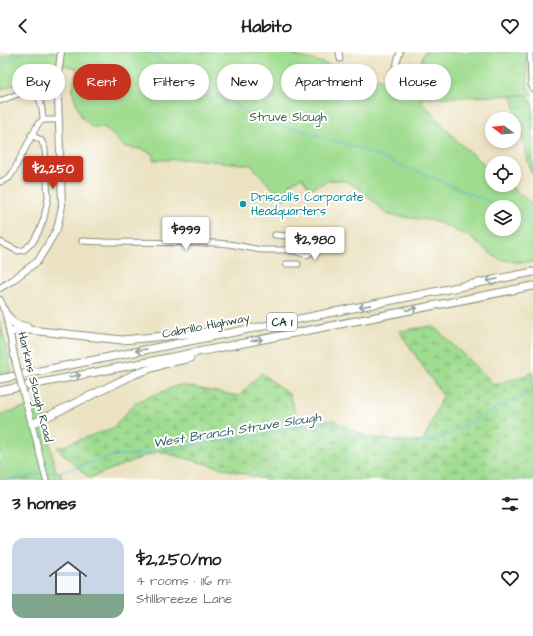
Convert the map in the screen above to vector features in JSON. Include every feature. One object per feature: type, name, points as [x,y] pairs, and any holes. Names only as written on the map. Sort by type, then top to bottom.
[{"type":"highway","name":"Cabrillo Highway","points":[[0,379],[532,272]]},
{"type":"highway","name":"Cabrillo Highway","points":[[0,391],[533,286]]},
{"type":"highway","points":[[6,314],[15,324],[23,326],[112,340],[128,340],[255,328]]},
{"type":"highway","points":[[10,333],[21,329],[72,334]]},
{"type":"highway","points":[[32,424],[135,374],[164,364],[216,352],[241,343]]},
{"type":"main road","points":[[0,288],[38,261],[57,228],[62,206],[58,120],[58,76],[61,52]]},
{"type":"main road","name":"Harkins Slough Road","points":[[0,300],[6,314],[32,424]]},
{"type":"street","points":[[339,52],[340,59]]},
{"type":"street","points":[[396,64],[400,52]]},
{"type":"street","points":[[531,53],[531,84],[533,90]]},
{"type":"street","points":[[0,101],[25,92],[32,93],[38,96],[42,102],[43,120]]},
{"type":"street","points":[[0,182],[9,178],[13,172],[37,125],[43,120],[58,120]]},
{"type":"street","points":[[0,242],[18,251],[26,249],[35,238],[44,218],[48,198],[45,149],[41,140],[31,135]]},
{"type":"street","points":[[275,235],[288,236]]},
{"type":"street","points":[[82,241],[216,243],[261,250],[291,250]]},
{"type":"street","points":[[286,264],[298,264]]},
{"type":"street","name":"Harkins Slough Road","points":[[32,424],[46,480]]},
{"type":"green space","name":"Struve Slough","points":[[14,52],[283,52],[327,64],[281,64],[281,100],[377,100],[377,78],[385,80],[385,100],[421,100],[457,141],[485,165],[485,192],[517,192],[533,205],[533,262],[517,262],[498,259],[468,236],[435,221],[388,215],[360,189],[346,181],[330,180],[310,189],[302,177],[288,185],[292,196],[282,199],[251,165],[194,159],[153,160],[153,154],[141,149],[124,147],[104,127],[91,127],[82,118],[75,100],[131,100],[131,64],[73,64],[73,67],[65,65],[65,64],[12,64],[12,85],[0,90],[0,58]]},
{"type":"green space","name":"Struve Slough","points":[[424,52],[525,52],[528,88],[533,95],[451,97],[451,64],[421,64]]},
{"type":"green space","points":[[501,52],[526,91],[533,106],[533,174],[531,173],[521,133],[521,112],[516,112]]},
{"type":"green space","points":[[0,322],[12,372],[0,374]]},
{"type":"green space","name":"West Branch Struve Slough","points":[[433,326],[495,385],[533,373],[533,480],[267,480],[158,451],[89,478],[57,448],[113,428],[136,402],[179,385],[239,396],[261,373],[289,394],[298,421],[303,424],[333,420],[369,438],[423,442],[443,396],[399,331]]},
{"type":"green space","points":[[35,405],[40,406],[43,411],[56,472],[60,472],[62,480],[0,480],[0,415]]},
{"type":"waterway","points":[[0,65],[26,52]]},
{"type":"waterway","name":"Struve Slough","points":[[147,52],[249,113],[275,125],[296,129],[361,149],[485,200]]},
{"type":"waterway","name":"Struve Slough","points":[[521,218],[533,226]]},
{"type":"waterway","name":"West Branch Struve Slough","points":[[47,474],[64,471],[113,456],[150,453],[212,442],[258,436],[299,426],[326,424],[340,427],[353,435],[373,443],[388,444],[432,441],[445,436],[511,400],[533,392]]},
{"type":"waterway","name":"West Branch Struve Slough","points":[[4,480],[43,474]]},
{"type":"place","name":"Driscoll's Corporate Headquarters","points":[[243,204]]}]
